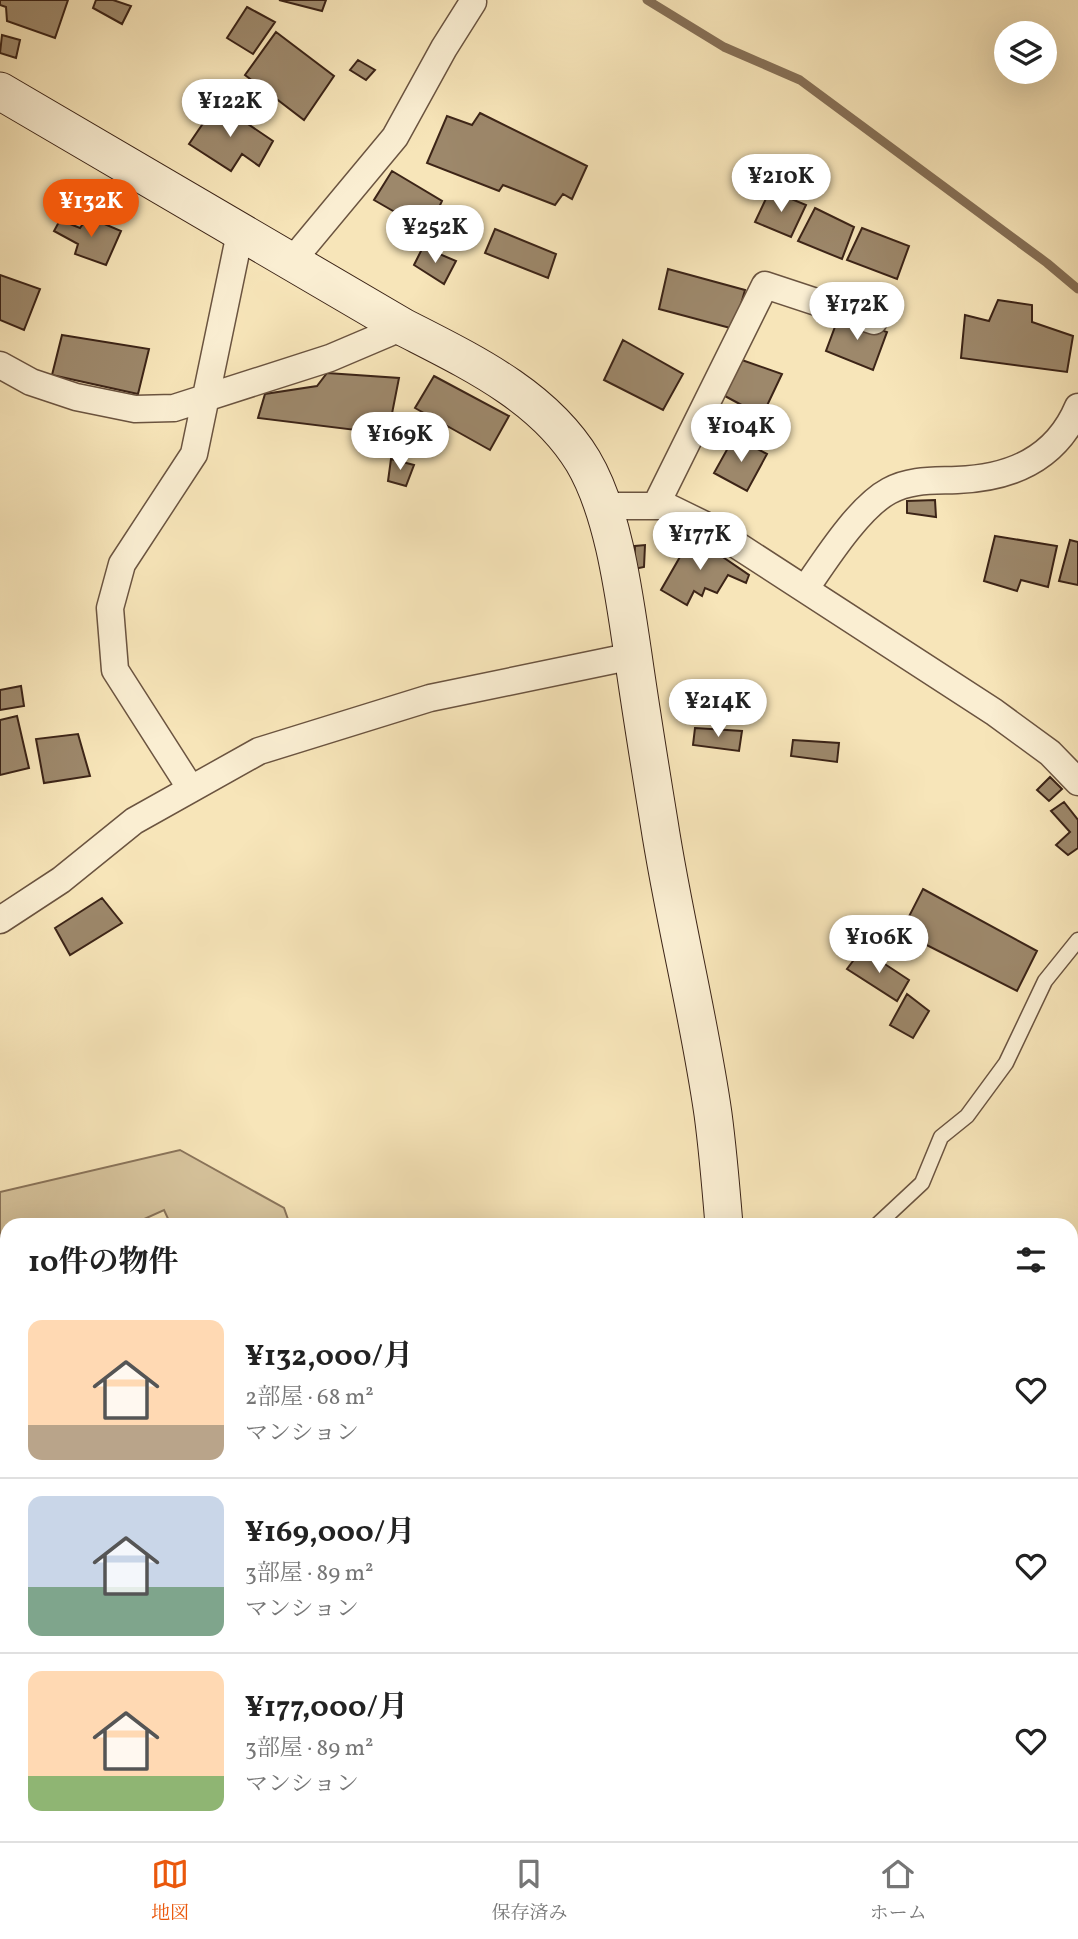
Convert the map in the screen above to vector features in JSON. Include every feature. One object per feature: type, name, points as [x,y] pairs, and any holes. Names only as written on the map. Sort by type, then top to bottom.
[{"type":"street","points":[[291,262],[395,137],[473,2]]},
{"type":"street","points":[[0,91],[402,327],[451,352],[538,406],[583,462],[605,506],[626,608],[661,837],[713,1113],[723,1218]]},
{"type":"street","points":[[191,789],[115,670],[110,608],[122,564],[194,454],[240,233]]},
{"type":"street","points":[[656,505],[765,285],[874,321]]},
{"type":"street","points":[[0,365],[31,382],[76,397],[135,409],[174,408],[330,358],[402,327]]},
{"type":"street","points":[[806,588],[832,551],[877,499],[889,491],[914,482],[1000,476],[1020,468],[1048,449],[1071,423],[1078,407]]},
{"type":"street","points":[[605,506],[666,506],[709,527],[994,712],[1050,752],[1078,782]]},
{"type":"street","points":[[0,920],[61,880],[134,821],[259,751],[430,698],[633,656]]},
{"type":"lane","points":[[884,1218],[922,1183],[941,1137],[967,1115],[1006,1063],[1045,981],[1078,940]]},
{"type":"shaded area","points":[[180,1150],[284,1208],[288,1218],[168,1218],[164,1210],[146,1218],[0,1218],[0,1192]]},
{"type":"building","points":[[0,0],[68,0],[55,38],[7,21],[6,7],[0,5]]},
{"type":"building","points":[[96,0],[113,0],[131,6],[122,24],[93,8]]},
{"type":"building","points":[[279,0],[326,0],[322,11]]},
{"type":"building","points":[[247,7],[275,22],[253,54],[227,38]]},
{"type":"building","points":[[276,32],[334,76],[304,120],[245,75]]},
{"type":"building","points":[[2,35],[20,40],[16,58],[0,53]]},
{"type":"building","points":[[358,60],[375,70],[366,80],[350,70]]},
{"type":"building","points":[[217,103],[273,141],[259,166],[242,154],[231,171],[189,144]]},
{"type":"building","points":[[480,113],[587,166],[572,199],[563,194],[555,205],[503,185],[499,191],[427,163],[447,116],[472,125]]},
{"type":"building","points":[[392,171],[442,201],[428,231],[374,200]]},
{"type":"building","points":[[770,190],[806,205],[791,237],[755,222]]},
{"type":"building","points":[[815,208],[854,227],[842,259],[798,241]]},
{"type":"building","points":[[88,217],[121,231],[106,265],[75,254],[78,244],[54,231],[60,220],[80,228]]},
{"type":"building","points":[[862,228],[909,246],[897,279],[847,260]]},
{"type":"building","points":[[495,229],[556,254],[548,278],[485,253]]},
{"type":"building","points":[[423,247],[456,261],[444,284],[414,265]]},
{"type":"building","points":[[668,269],[745,290],[734,329],[659,309]]},
{"type":"building","points":[[0,275],[40,289],[24,330],[0,320]]},
{"type":"building","points":[[998,300],[1032,305],[1032,322],[1073,336],[1067,372],[961,358],[965,315],[989,321]]},
{"type":"building","points":[[839,316],[887,332],[873,370],[826,351]]},
{"type":"building","points":[[62,335],[149,349],[138,394],[52,375]]},
{"type":"building","points":[[623,340],[683,374],[663,410],[604,380]]},
{"type":"building","points":[[739,359],[782,374],[762,416],[723,395]]},
{"type":"building","points":[[327,373],[399,378],[388,434],[258,418],[265,394],[317,386]]},
{"type":"building","points":[[434,376],[509,416],[490,450],[415,408]]},
{"type":"building","points":[[734,437],[767,454],[747,491],[714,473]]},
{"type":"building","points":[[391,459],[414,465],[406,486],[388,481]]},
{"type":"building","points":[[935,500],[936,517],[907,513],[907,501]]},
{"type":"building","points":[[692,536],[749,575],[746,583],[728,575],[717,593],[705,588],[702,596],[694,591],[687,605],[661,590]]},
{"type":"building","points":[[995,536],[1057,546],[1048,587],[1021,580],[1017,591],[984,581]]},
{"type":"building","points":[[1070,540],[1078,542],[1078,585],[1059,581]]},
{"type":"building","points":[[645,545],[644,567],[634,569],[635,546]]},
{"type":"building","points":[[21,686],[24,706],[0,710],[0,690]]},
{"type":"building","points":[[17,716],[29,768],[0,775],[0,720]]},
{"type":"building","points":[[695,728],[742,731],[739,751],[693,745]]},
{"type":"building","points":[[78,734],[90,776],[44,783],[36,739]]},
{"type":"building","points":[[793,740],[839,743],[837,762],[791,756]]},
{"type":"building","points":[[1050,777],[1062,789],[1049,801],[1037,790]]},
{"type":"building","points":[[1064,802],[1078,820],[1078,848],[1068,855],[1056,845],[1070,832],[1051,811]]},
{"type":"building","points":[[923,889],[1037,951],[1017,991],[901,932]]},
{"type":"building","points":[[102,898],[122,923],[70,955],[55,928]]},
{"type":"building","points":[[862,949],[909,980],[897,1001],[847,969]]},
{"type":"building","points":[[907,994],[929,1011],[913,1038],[890,1025]]},
{"type":"waterway","points":[[647,0],[724,47],[800,80],[1047,263],[1078,289]]}]
